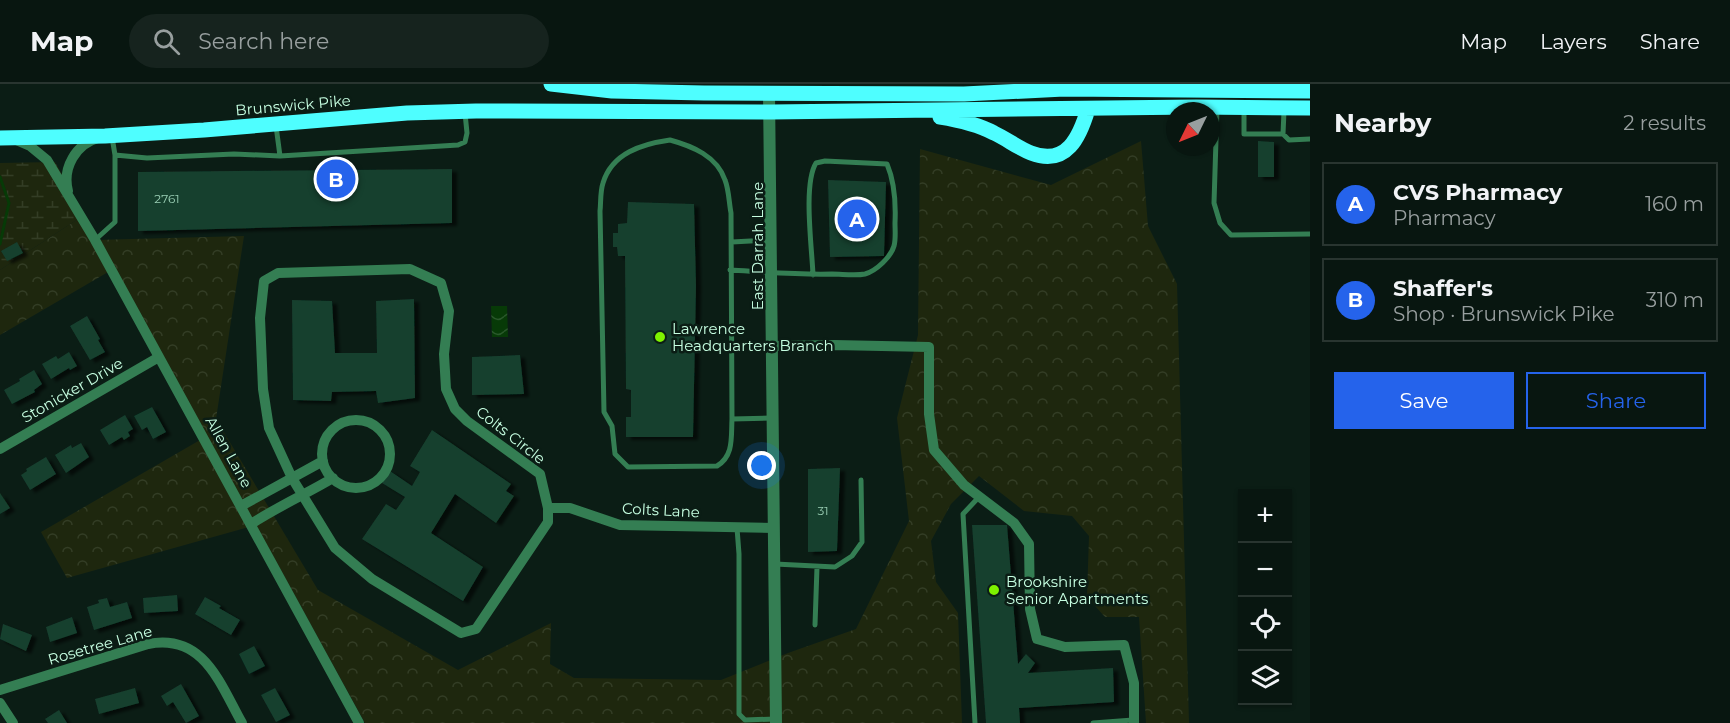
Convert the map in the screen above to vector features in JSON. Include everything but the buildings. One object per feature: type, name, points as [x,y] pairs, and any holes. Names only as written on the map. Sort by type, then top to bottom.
[{"type":"main road","points":[[551,84],[612,90],[1084,87],[1310,91]]},
{"type":"main road","points":[[916,84],[966,89]]},
{"type":"main road","name":"Brunswick Pike","points":[[4,138],[108,136],[407,113],[465,111],[771,112],[1166,108]]},
{"type":"main road","name":"Brunswick Pike","points":[[1220,108],[1310,108]]},
{"type":"main road","points":[[890,110],[959,120],[994,133],[1038,156],[1049,156],[1060,154],[1077,140],[1089,109]]},
{"type":"street","name":"East Darrah Lane","points":[[770,88],[776,721]]},
{"type":"street","name":"Allen Lane","points":[[70,197],[67,183],[70,163],[83,145],[93,139],[108,136]]},
{"type":"street","name":"Allen Lane","points":[[4,138],[30,146],[41,153],[70,197],[359,723]]},
{"type":"street","name":"Colts Circle","points":[[410,268],[441,283],[449,311],[444,354],[446,389],[455,409],[467,421],[540,474],[548,508],[548,522],[476,629],[461,633],[372,579],[334,548],[292,478],[268,428],[263,389],[260,318],[264,281],[278,273],[410,268]]},
{"type":"street","points":[[773,346],[929,347],[929,414],[934,450],[964,485],[1014,523],[1029,544],[1030,609],[1037,639],[1065,647],[1124,645],[1134,682],[1134,721]]},
{"type":"street","name":"Stonicker Drive","points":[[0,449],[159,357]]},
{"type":"street","points":[[353,420],[365,421],[376,426],[389,443],[391,454],[384,475],[366,487],[355,488],[344,486],[333,478],[323,461],[322,450],[332,429],[353,420]]},
{"type":"street","points":[[241,506],[323,461]]},
{"type":"street","points":[[251,524],[274,509],[333,478]]},
{"type":"street","name":"Colts Lane","points":[[548,508],[570,508],[620,525],[774,528]]},
{"type":"street","name":"Rosetree Lane","points":[[0,690],[148,644],[168,642],[181,645],[202,657],[210,666],[242,723]]},
{"type":"street","points":[[0,703],[13,723]]},
{"type":"lane","points":[[1084,87],[1089,109]]},
{"type":"lane","points":[[1283,134],[1284,108]]},
{"type":"lane","points":[[1244,109],[1244,134],[1283,134],[1289,140],[1310,139]]},
{"type":"lane","points":[[115,155],[147,158],[234,154],[280,156],[458,145],[465,142],[467,133],[465,111]]},
{"type":"lane","points":[[276,124],[280,156]]},
{"type":"lane","points":[[95,240],[115,222],[115,155],[108,136]]},
{"type":"lane","points":[[670,140],[691,146],[716,163],[725,180],[731,213],[730,270],[732,419],[730,453],[725,462],[717,466],[628,467],[615,454],[612,426],[604,412],[600,212],[602,184],[613,163],[626,153],[647,144],[670,140]]},
{"type":"lane","points":[[1216,156],[1215,203],[1220,223],[1231,235],[1310,234]]},
{"type":"lane","points":[[730,270],[813,274],[865,273],[876,269],[885,261],[894,247],[894,179],[887,164],[825,161],[816,163],[812,170],[810,203],[813,274]]},
{"type":"lane","points":[[732,242],[772,240]]},
{"type":"lane","points":[[732,419],[773,418]]},
{"type":"lane","points":[[775,564],[835,567],[852,556],[862,542],[861,480]]},
{"type":"lane","points":[[975,723],[963,514],[979,497]]},
{"type":"lane","points":[[737,528],[740,554],[739,714],[745,720],[776,721]]},
{"type":"lane","points":[[815,625],[817,567]]},
{"type":"lane","points":[[1093,723],[1134,721]]},
{"type":"green space","points":[[1141,141],[1148,226],[1177,284],[1189,723],[1146,723],[1139,617],[1105,617],[1087,597],[1089,536],[1072,516],[1024,511],[979,476],[951,504],[931,541],[936,582],[958,613],[962,723],[365,723],[256,525],[67,578],[41,532],[207,436],[115,268],[0,335],[0,270],[81,217],[95,240],[244,236],[216,419],[318,590],[458,670],[551,623],[550,664],[574,678],[721,680],[856,629],[909,521],[897,418],[918,335],[920,149],[1051,185]]},
{"type":"green space","points":[[55,162],[67,183],[81,217],[0,270],[0,163]]},
{"type":"water","points":[[491,306],[507,306],[508,337],[492,337]]},
{"type":"waterway","points":[[0,177],[9,203],[0,244]]},
{"type":"place","name":"Shaffer's","points":[[336,179]]},
{"type":"place","name":"CVS Pharmacy","points":[[857,219]]},
{"type":"place","name":"Lawrence Headquarters Branch","points":[[660,337]]},
{"type":"place","name":"Brookshire Senior Apartments","points":[[994,590]]}]
